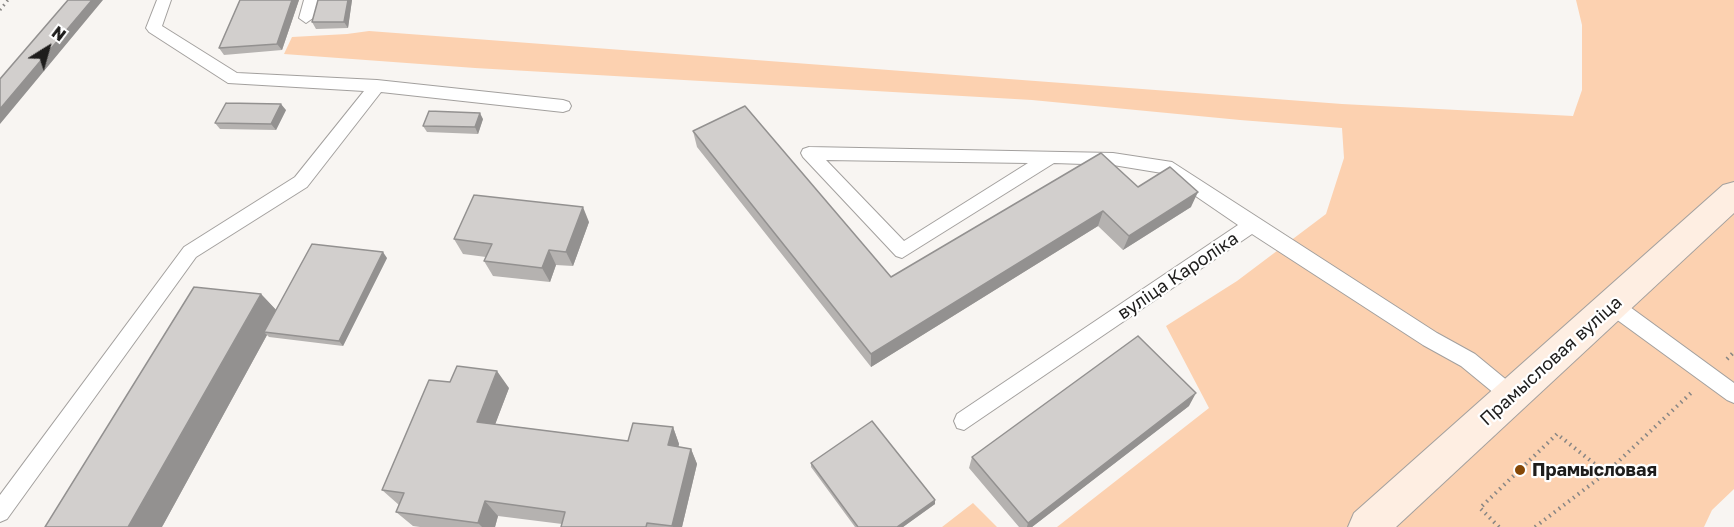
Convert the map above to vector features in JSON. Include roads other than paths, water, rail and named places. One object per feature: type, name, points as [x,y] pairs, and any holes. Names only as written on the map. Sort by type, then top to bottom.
[{"type":"main road","name":"Прамысловая вуліца","points":[[1368,527],[1734,194]]},
{"type":"lane","points":[[164,0],[154,28],[234,79],[377,86],[563,106]]},
{"type":"lane","points":[[306,18],[311,0]]},
{"type":"lane","points":[[0,512],[190,252],[301,183],[377,86]]},
{"type":"lane","points":[[1051,157],[902,251],[810,153],[1051,157],[1113,159],[1166,167],[1252,225]]},
{"type":"lane","name":"вуліца Кароліка","points":[[964,421],[1252,225],[1430,339],[1468,360],[1513,397]]},
{"type":"lane","points":[[1612,305],[1734,394]]},
{"type":"place","name":"Прамысловая","points":[[1520,470]]}]
